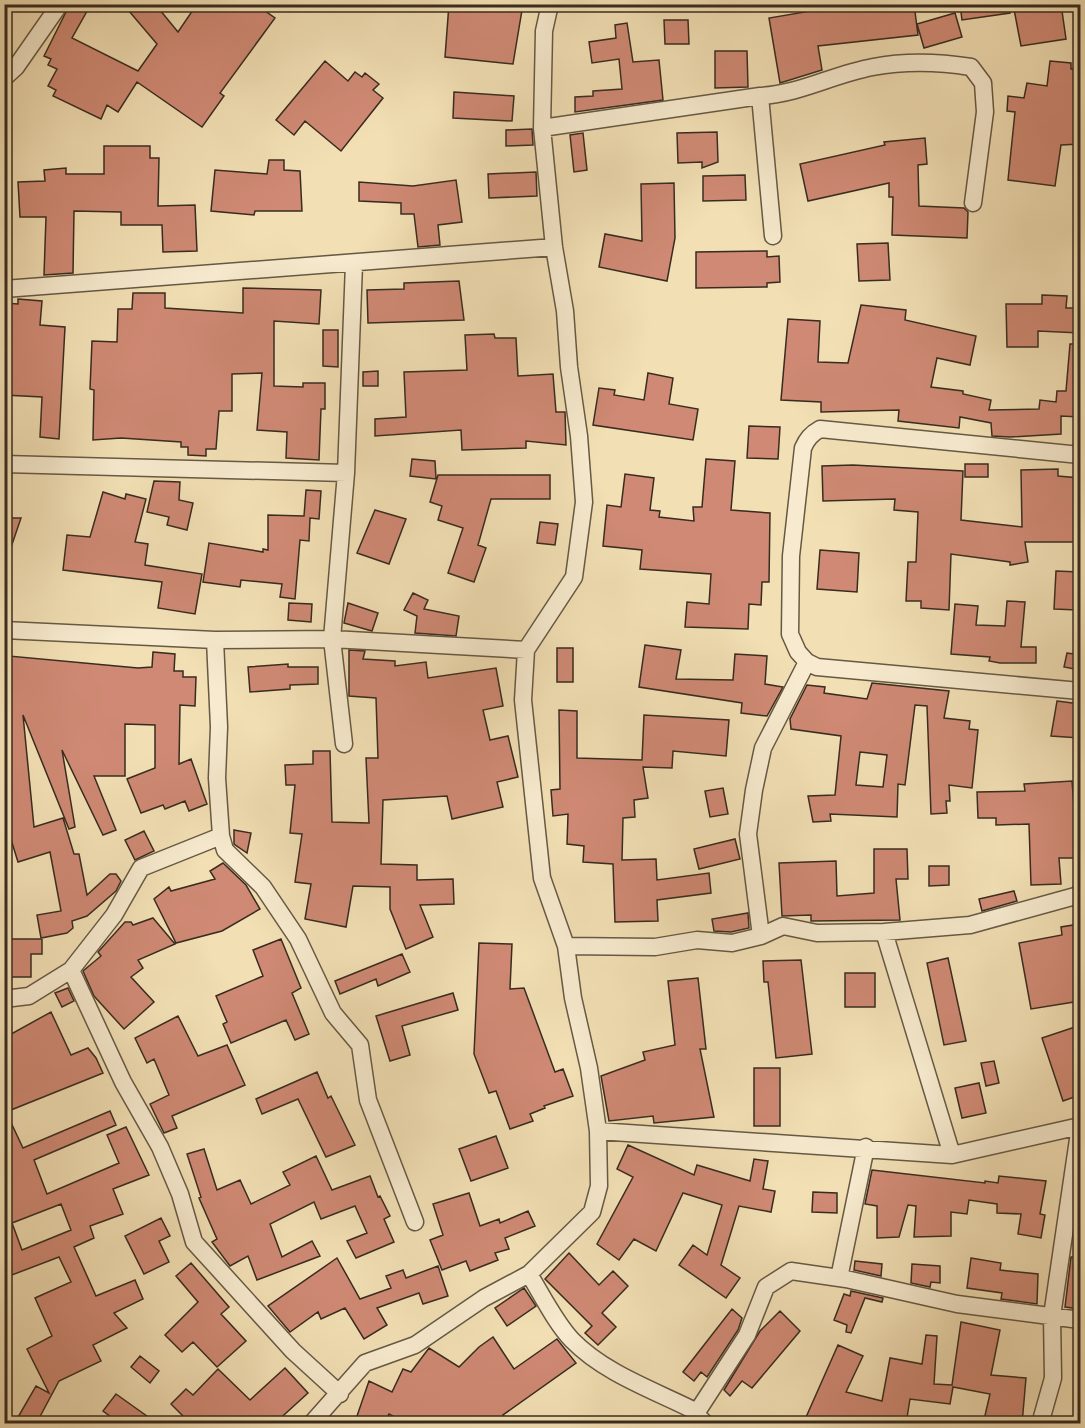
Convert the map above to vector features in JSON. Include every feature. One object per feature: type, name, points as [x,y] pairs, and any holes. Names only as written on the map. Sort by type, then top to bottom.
[{"type":"street","points":[[4,78],[16,67],[60,4]]},
{"type":"street","points":[[311,1424],[366,1363],[415,1345],[484,1298],[529,1274],[592,1212],[599,1186],[598,1131],[589,1068],[573,998],[566,946],[542,878],[523,700],[526,650],[574,577],[584,502],[579,436],[568,367],[565,311],[554,247],[542,128],[544,31],[549,4]]},
{"type":"street","points":[[542,128],[785,94],[873,67],[942,63],[971,67],[983,83],[985,112],[973,203]]},
{"type":"street","points":[[760,96],[773,236]]},
{"type":"street","points":[[4,289],[554,247]]},
{"type":"street","points":[[344,744],[332,639],[346,472],[354,264]]},
{"type":"street","points":[[1080,455],[820,429],[813,432],[803,448],[791,556],[790,634],[798,652],[807,662],[817,667],[1080,691]]},
{"type":"street","points":[[4,464],[346,472]]},
{"type":"street","points":[[4,630],[215,640],[332,639],[526,650]]},
{"type":"street","points":[[215,640],[221,836],[225,850],[263,887],[298,939],[333,1013],[360,1045],[368,1100],[415,1222]]},
{"type":"street","points":[[761,936],[748,834],[754,790],[763,747],[807,662]]},
{"type":"street","points":[[4,999],[29,996],[71,970],[114,915],[141,868],[221,836]]},
{"type":"street","points":[[566,946],[655,946],[697,940],[732,943],[761,936],[783,926],[817,933],[884,932],[970,925],[1079,895],[1080,892]]},
{"type":"street","points":[[884,932],[952,1155]]},
{"type":"street","points":[[71,970],[123,1082],[160,1148],[180,1194],[194,1242],[293,1351],[340,1394]]},
{"type":"street","points":[[598,1131],[952,1155],[1080,1126],[1052,1316],[1053,1378],[1040,1424]]},
{"type":"street","points":[[839,1278],[866,1148]]},
{"type":"street","points":[[529,1274],[571,1339],[585,1351],[612,1370],[702,1418],[747,1335],[766,1287],[777,1277],[791,1271],[839,1278],[957,1304],[1080,1320]]},
{"type":"building","points":[[70,4],[91,4],[72,38],[138,71],[157,44],[123,4],[155,4],[178,32],[197,4],[255,4],[275,18],[220,93],[224,96],[202,127],[137,82],[118,112],[107,105],[101,119],[53,96],[56,90],[48,86],[57,69],[48,65],[51,59],[44,56]]},
{"type":"building","points":[[449,4],[523,4],[513,64],[445,57]]},
{"type":"building","points":[[816,4],[914,4],[918,35],[818,46],[822,70],[780,83],[769,18],[817,10]]},
{"type":"building","points":[[960,4],[1009,4],[1010,13],[962,20]]},
{"type":"building","points":[[1013,4],[1061,4],[1066,39],[1021,46]]},
{"type":"building","points":[[955,13],[962,37],[924,48],[917,24]]},
{"type":"building","points":[[664,20],[688,20],[689,44],[665,44]]},
{"type":"building","points":[[627,23],[633,62],[659,60],[663,100],[575,112],[575,97],[593,96],[593,91],[622,89],[619,59],[592,63],[589,42],[616,38],[615,25]]},
{"type":"building","points":[[715,51],[747,51],[748,87],[715,88]]},
{"type":"building","points":[[325,61],[348,81],[355,72],[362,77],[365,73],[379,84],[373,90],[383,98],[341,151],[305,121],[294,135],[276,120]]},
{"type":"building","points":[[1050,61],[1071,63],[1071,69],[1080,68],[1080,144],[1061,145],[1055,186],[1008,180],[1015,112],[1007,111],[1008,96],[1024,98],[1027,83],[1047,86]]},
{"type":"building","points":[[454,92],[514,96],[512,121],[453,118]]},
{"type":"building","points":[[532,129],[533,145],[506,146],[506,130]]},
{"type":"building","points":[[717,132],[718,162],[702,168],[702,162],[678,163],[677,133]]},
{"type":"building","points":[[583,133],[587,170],[574,172],[570,135]]},
{"type":"building","points":[[925,138],[927,164],[918,165],[919,206],[964,208],[968,212],[967,238],[892,235],[893,197],[889,197],[889,183],[808,201],[800,164],[885,145],[884,142]]},
{"type":"building","points":[[104,146],[150,146],[150,158],[159,158],[158,206],[195,205],[197,251],[163,252],[162,225],[121,225],[121,212],[74,211],[73,273],[44,275],[46,217],[20,217],[18,182],[45,181],[44,170],[66,168],[66,174],[104,174]]},
{"type":"building","points":[[269,160],[284,160],[284,170],[300,171],[302,211],[255,211],[254,215],[211,211],[215,170],[267,174]]},
{"type":"building","points":[[536,172],[537,196],[489,198],[488,174]]},
{"type":"building","points":[[745,175],[746,200],[703,201],[703,176]]},
{"type":"building","points":[[456,180],[462,222],[438,225],[440,245],[418,247],[414,214],[401,214],[401,203],[359,201],[359,182],[413,186]]},
{"type":"building","points":[[674,183],[675,238],[667,281],[599,267],[605,234],[642,241],[641,184]]},
{"type":"building","points":[[888,243],[890,280],[859,281],[857,244]]},
{"type":"building","points":[[767,251],[767,257],[779,256],[780,282],[767,283],[767,287],[696,288],[696,252]]},
{"type":"building","points":[[459,281],[464,320],[368,323],[367,290],[404,289],[404,283]]},
{"type":"building","points":[[243,288],[321,290],[319,324],[274,321],[274,386],[303,387],[303,383],[325,383],[325,409],[321,409],[319,460],[286,458],[287,432],[257,430],[262,373],[232,374],[232,411],[219,411],[216,449],[206,449],[206,456],[188,455],[188,447],[181,447],[181,442],[121,438],[93,440],[94,390],[90,389],[92,341],[117,342],[118,309],[132,309],[133,293],[165,293],[165,308],[243,313]]},
{"type":"building","points":[[1042,295],[1067,296],[1066,308],[1080,308],[1080,333],[1038,331],[1038,347],[1007,347],[1006,304],[1042,304]]},
{"type":"building","points":[[18,299],[42,301],[40,325],[65,327],[59,439],[40,437],[42,397],[4,395],[4,303],[18,304]]},
{"type":"building","points":[[861,305],[906,310],[905,320],[976,336],[970,365],[937,358],[931,387],[963,391],[963,394],[991,400],[989,410],[1039,409],[1040,400],[1056,402],[1057,391],[1066,391],[1070,344],[1080,344],[1080,417],[1061,416],[1061,434],[992,436],[991,423],[960,417],[959,428],[898,421],[899,410],[821,412],[821,402],[781,400],[788,319],[820,321],[818,362],[848,363]]},
{"type":"building","points":[[323,330],[338,330],[338,367],[323,366]]},
{"type":"building","points":[[494,334],[495,338],[516,338],[518,376],[553,374],[556,412],[565,412],[566,445],[526,441],[526,448],[462,450],[461,430],[375,436],[375,419],[406,417],[404,372],[467,370],[465,335]]},
{"type":"building","points":[[378,371],[378,386],[363,386],[363,372]]},
{"type":"building","points":[[648,373],[673,378],[669,404],[698,409],[693,440],[593,425],[599,388],[615,390],[614,395],[644,400]]},
{"type":"building","points":[[749,426],[780,427],[778,459],[747,458]]},
{"type":"building","points":[[412,459],[435,461],[436,479],[410,476]]},
{"type":"building","points":[[706,459],[735,461],[731,510],[770,513],[769,582],[762,582],[761,605],[749,604],[748,629],[685,627],[687,602],[709,604],[711,574],[640,569],[642,550],[603,546],[607,505],[621,507],[625,474],[654,478],[650,510],[660,511],[659,517],[694,521],[693,507],[702,507]]},
{"type":"building","points":[[965,464],[988,464],[988,477],[965,477]]},
{"type":"building","points":[[853,465],[963,471],[961,520],[1022,527],[1021,470],[1058,469],[1058,476],[1080,478],[1080,542],[1025,542],[1028,562],[1010,565],[1010,562],[951,554],[949,610],[921,608],[921,601],[906,601],[908,562],[916,562],[918,512],[894,510],[895,499],[823,501],[822,466]]},
{"type":"building","points":[[438,475],[550,475],[550,499],[491,499],[478,545],[486,548],[474,582],[448,573],[463,528],[438,520],[442,506],[430,502]]},
{"type":"building","points":[[154,481],[180,482],[179,500],[193,503],[187,530],[167,525],[169,517],[147,512]]},
{"type":"building","points":[[306,490],[321,491],[319,519],[310,518],[309,541],[300,540],[295,599],[280,597],[282,584],[241,580],[240,587],[203,582],[209,543],[263,552],[263,549],[268,550],[268,515],[304,516]]},
{"type":"building","points":[[103,492],[125,499],[126,494],[146,499],[135,542],[148,544],[145,565],[202,574],[195,614],[158,608],[162,582],[63,570],[67,535],[90,537]]},
{"type":"building","points":[[375,510],[406,519],[389,564],[357,553]]},
{"type":"building","points":[[4,518],[21,518],[7,559],[4,558]]},
{"type":"building","points":[[540,522],[558,524],[555,545],[537,543]]},
{"type":"building","points":[[820,550],[859,553],[857,592],[817,589]]},
{"type":"building","points":[[1056,571],[1079,572],[1078,610],[1054,609]]},
{"type":"building","points":[[413,593],[428,600],[424,609],[459,616],[456,636],[415,633],[417,616],[404,610]]},
{"type":"building","points":[[1007,601],[1025,602],[1021,647],[1036,647],[1036,663],[1000,663],[989,661],[990,657],[951,654],[955,604],[978,606],[976,625],[1005,626]]},
{"type":"building","points":[[289,603],[312,604],[311,622],[288,620]]},
{"type":"building","points":[[348,603],[378,613],[372,631],[344,623]]},
{"type":"building","points":[[645,645],[681,650],[676,679],[733,680],[735,654],[767,656],[765,684],[783,687],[767,716],[741,713],[742,703],[639,687]]},
{"type":"building","points":[[557,648],[573,648],[573,682],[557,682]]},
{"type":"building","points":[[349,650],[365,651],[363,659],[395,661],[395,666],[426,662],[428,678],[496,668],[503,706],[483,710],[490,740],[508,736],[518,777],[497,782],[503,807],[452,819],[447,796],[383,800],[381,864],[417,865],[417,880],[453,879],[454,904],[420,905],[433,937],[406,949],[390,909],[390,887],[353,886],[346,927],[305,919],[311,884],[295,882],[302,834],[290,833],[295,785],[286,785],[285,765],[313,764],[313,751],[330,751],[332,822],[369,823],[366,758],[378,758],[376,698],[349,696]]},
{"type":"building","points":[[153,652],[175,654],[174,671],[183,671],[183,677],[196,677],[195,706],[180,705],[179,764],[191,759],[207,804],[189,811],[185,801],[165,809],[163,805],[141,813],[127,779],[155,768],[155,725],[125,724],[125,776],[94,776],[116,830],[103,835],[62,750],[75,827],[69,829],[23,715],[34,827],[63,818],[74,854],[79,854],[87,895],[110,874],[116,874],[121,881],[116,891],[87,916],[72,921],[73,928],[67,933],[41,938],[37,915],[61,911],[50,852],[18,862],[4,817],[4,718],[7,718],[9,656],[138,668],[152,667]]},
{"type":"building","points":[[1067,653],[1080,655],[1080,670],[1064,667]]},
{"type":"building","points":[[288,664],[288,667],[318,667],[318,684],[290,685],[290,689],[250,692],[248,667]]},
{"type":"building","points":[[872,683],[949,691],[944,718],[970,721],[969,729],[978,730],[972,788],[949,785],[950,801],[946,801],[947,813],[931,814],[927,706],[915,705],[905,785],[898,784],[897,817],[830,814],[831,821],[813,822],[808,796],[835,795],[841,736],[791,729],[790,719],[807,685],[825,687],[824,693],[867,699]],"holes":[[[860,752],[887,755],[883,787],[856,785]]]},
{"type":"building","points":[[1057,701],[1080,704],[1080,738],[1051,736]]},
{"type":"building","points":[[559,710],[577,711],[577,758],[642,760],[644,715],[729,720],[726,756],[673,751],[672,768],[643,767],[648,798],[634,800],[635,817],[623,818],[622,860],[656,859],[657,880],[709,873],[711,893],[657,900],[658,921],[615,922],[613,864],[583,862],[584,846],[567,844],[568,814],[553,816],[551,790],[560,789]]},
{"type":"building","points":[[1072,781],[1078,858],[1059,858],[1061,884],[1031,885],[1029,824],[996,825],[996,818],[978,818],[977,792],[1025,791],[1024,784]]},
{"type":"building","points":[[723,788],[728,814],[710,817],[705,791]]},
{"type":"building","points":[[234,830],[251,833],[247,853],[234,844]]},
{"type":"building","points":[[144,831],[154,851],[135,860],[125,840]]},
{"type":"building","points":[[735,839],[740,859],[699,869],[694,849]]},
{"type":"building","points":[[874,849],[907,849],[908,879],[896,879],[900,920],[811,921],[811,915],[782,916],[779,863],[836,861],[837,896],[874,893]]},
{"type":"building","points":[[223,863],[246,885],[260,909],[222,931],[176,943],[154,899],[169,887],[171,891],[215,879],[210,871]]},
{"type":"building","points":[[929,866],[949,866],[949,885],[929,886]]},
{"type":"building","points":[[1014,891],[1017,901],[982,911],[979,899]]},
{"type":"building","points":[[748,913],[749,928],[731,932],[714,931],[712,919]]},
{"type":"building","points":[[153,918],[175,944],[138,960],[143,968],[131,977],[154,1002],[124,1029],[94,996],[83,971],[101,956],[98,952],[125,922],[131,922],[133,925]]},
{"type":"building","points":[[1080,924],[1080,1001],[1031,1009],[1019,943],[1062,935],[1061,927]]},
{"type":"building","points":[[4,939],[42,939],[42,954],[31,954],[31,977],[4,977]]},
{"type":"building","points":[[281,939],[301,988],[292,993],[309,1034],[295,1040],[286,1020],[231,1043],[223,1024],[227,1022],[216,996],[263,976],[253,950]]},
{"type":"building","points":[[479,943],[512,944],[510,989],[524,988],[555,1072],[563,1069],[573,1096],[544,1106],[545,1108],[530,1114],[533,1121],[510,1129],[496,1091],[489,1093],[474,1054]]},
{"type":"building","points":[[402,954],[410,972],[378,986],[376,979],[340,994],[335,981]]},
{"type":"building","points":[[948,958],[966,1041],[944,1045],[927,963]]},
{"type":"building","points":[[801,960],[812,1054],[776,1058],[768,982],[764,982],[763,961]]},
{"type":"building","points":[[845,973],[875,973],[875,1007],[845,1007]]},
{"type":"building","points":[[698,978],[706,1049],[700,1049],[714,1117],[654,1123],[653,1116],[609,1121],[601,1076],[645,1060],[643,1052],[675,1045],[668,981]]},
{"type":"building","points":[[68,988],[74,1001],[62,1007],[55,993]]},
{"type":"building","points":[[453,993],[458,1010],[402,1026],[410,1055],[390,1061],[376,1016]]},
{"type":"building","points":[[51,1012],[71,1055],[88,1048],[103,1073],[6,1112],[23,1148],[110,1111],[116,1125],[34,1160],[47,1194],[119,1163],[107,1135],[126,1127],[149,1175],[113,1189],[123,1214],[90,1226],[94,1238],[74,1247],[96,1296],[135,1280],[143,1299],[114,1313],[127,1328],[93,1345],[101,1361],[59,1381],[36,1424],[14,1424],[36,1386],[49,1393],[27,1349],[52,1336],[35,1298],[71,1282],[59,1257],[4,1278],[4,1038]],"holes":[[[61,1204],[71,1230],[22,1250],[12,1223]]]},
{"type":"building","points":[[178,1016],[198,1056],[227,1045],[245,1085],[172,1116],[177,1128],[164,1133],[150,1104],[169,1095],[154,1059],[147,1063],[135,1038]]},
{"type":"building","points":[[1078,1026],[1080,1095],[1063,1101],[1042,1038]]},
{"type":"building","points":[[994,1061],[999,1083],[986,1086],[981,1063]]},
{"type":"building","points":[[754,1068],[780,1068],[780,1126],[754,1126]]},
{"type":"building","points":[[317,1072],[328,1098],[331,1096],[355,1145],[326,1157],[298,1099],[262,1114],[256,1099]]},
{"type":"building","points":[[979,1083],[986,1113],[962,1118],[955,1088]]},
{"type":"building","points":[[496,1136],[508,1168],[471,1181],[459,1149]]},
{"type":"building","points":[[628,1145],[694,1175],[697,1165],[750,1181],[754,1159],[768,1161],[763,1189],[775,1191],[771,1212],[739,1206],[721,1265],[740,1278],[726,1298],[679,1265],[693,1245],[707,1255],[722,1205],[683,1193],[656,1251],[634,1239],[619,1260],[597,1244],[633,1177],[617,1169]]},
{"type":"building","points":[[204,1149],[217,1190],[240,1180],[251,1204],[290,1185],[283,1172],[316,1156],[332,1190],[370,1176],[378,1197],[380,1196],[390,1216],[384,1219],[394,1242],[356,1258],[347,1241],[367,1233],[355,1206],[321,1219],[314,1202],[270,1224],[282,1257],[312,1241],[320,1256],[257,1280],[248,1256],[230,1266],[212,1242],[217,1239],[199,1198],[201,1197],[187,1154]]},
{"type":"building","points":[[872,1170],[985,1183],[985,1181],[998,1183],[999,1176],[1046,1181],[1040,1214],[1045,1215],[1041,1238],[1018,1234],[1021,1214],[997,1213],[997,1204],[969,1200],[967,1214],[951,1212],[951,1236],[914,1237],[916,1206],[908,1205],[899,1237],[877,1238],[877,1206],[865,1204]]},
{"type":"building","points":[[813,1192],[837,1193],[837,1213],[812,1212]]},
{"type":"building","points":[[469,1193],[480,1226],[499,1219],[500,1223],[528,1211],[535,1226],[505,1238],[509,1249],[495,1253],[498,1260],[470,1271],[466,1261],[442,1270],[430,1240],[443,1235],[433,1204]]},
{"type":"building","points":[[161,1218],[170,1236],[159,1241],[169,1262],[144,1274],[125,1236]]},
{"type":"building","points":[[569,1253],[599,1285],[613,1271],[628,1286],[602,1313],[616,1327],[598,1345],[585,1333],[592,1326],[545,1279]]},
{"type":"building","points":[[1071,1257],[1080,1258],[1080,1309],[1065,1307]]},
{"type":"building","points":[[337,1258],[360,1299],[391,1288],[386,1276],[403,1270],[406,1278],[438,1266],[448,1296],[423,1304],[419,1293],[377,1308],[387,1325],[364,1339],[345,1308],[321,1319],[318,1312],[290,1332],[268,1306]]},
{"type":"building","points":[[971,1258],[1001,1263],[1000,1270],[1038,1274],[1037,1304],[1001,1299],[1002,1293],[967,1288]]},
{"type":"building","points":[[855,1261],[882,1264],[881,1276],[854,1270]]},
{"type":"building","points":[[191,1263],[229,1307],[221,1314],[246,1341],[217,1367],[193,1342],[182,1352],[165,1335],[198,1302],[176,1276]]},
{"type":"building","points":[[912,1264],[940,1266],[940,1283],[931,1282],[930,1287],[911,1283]]},
{"type":"building","points":[[524,1288],[536,1306],[507,1326],[495,1308]]},
{"type":"building","points":[[851,1291],[883,1298],[882,1302],[865,1298],[851,1333],[846,1332],[847,1325],[834,1320],[844,1294],[850,1296]]},
{"type":"building","points":[[732,1309],[742,1318],[738,1330],[707,1377],[701,1372],[694,1381],[683,1372]]},
{"type":"building","points":[[780,1311],[800,1331],[752,1388],[742,1381],[730,1396],[724,1390],[760,1331]]},
{"type":"building","points":[[961,1322],[1000,1330],[991,1375],[1026,1378],[1022,1424],[983,1424],[990,1394],[953,1387],[950,1404],[910,1399],[906,1424],[803,1424],[838,1345],[863,1356],[846,1392],[882,1401],[890,1358],[922,1364],[926,1335],[937,1336],[934,1384],[952,1385]]},
{"type":"building","points":[[493,1337],[514,1369],[557,1339],[576,1363],[503,1415],[511,1424],[408,1424],[389,1414],[384,1424],[374,1424],[357,1416],[369,1381],[392,1392],[403,1369],[411,1372],[429,1348],[459,1367]]},
{"type":"building","points":[[140,1356],[159,1371],[150,1383],[131,1367]]},
{"type":"building","points":[[285,1368],[308,1393],[274,1424],[191,1424],[171,1404],[186,1389],[193,1395],[218,1369],[250,1400]]},
{"type":"building","points":[[116,1394],[158,1424],[121,1424],[103,1411]]}]
